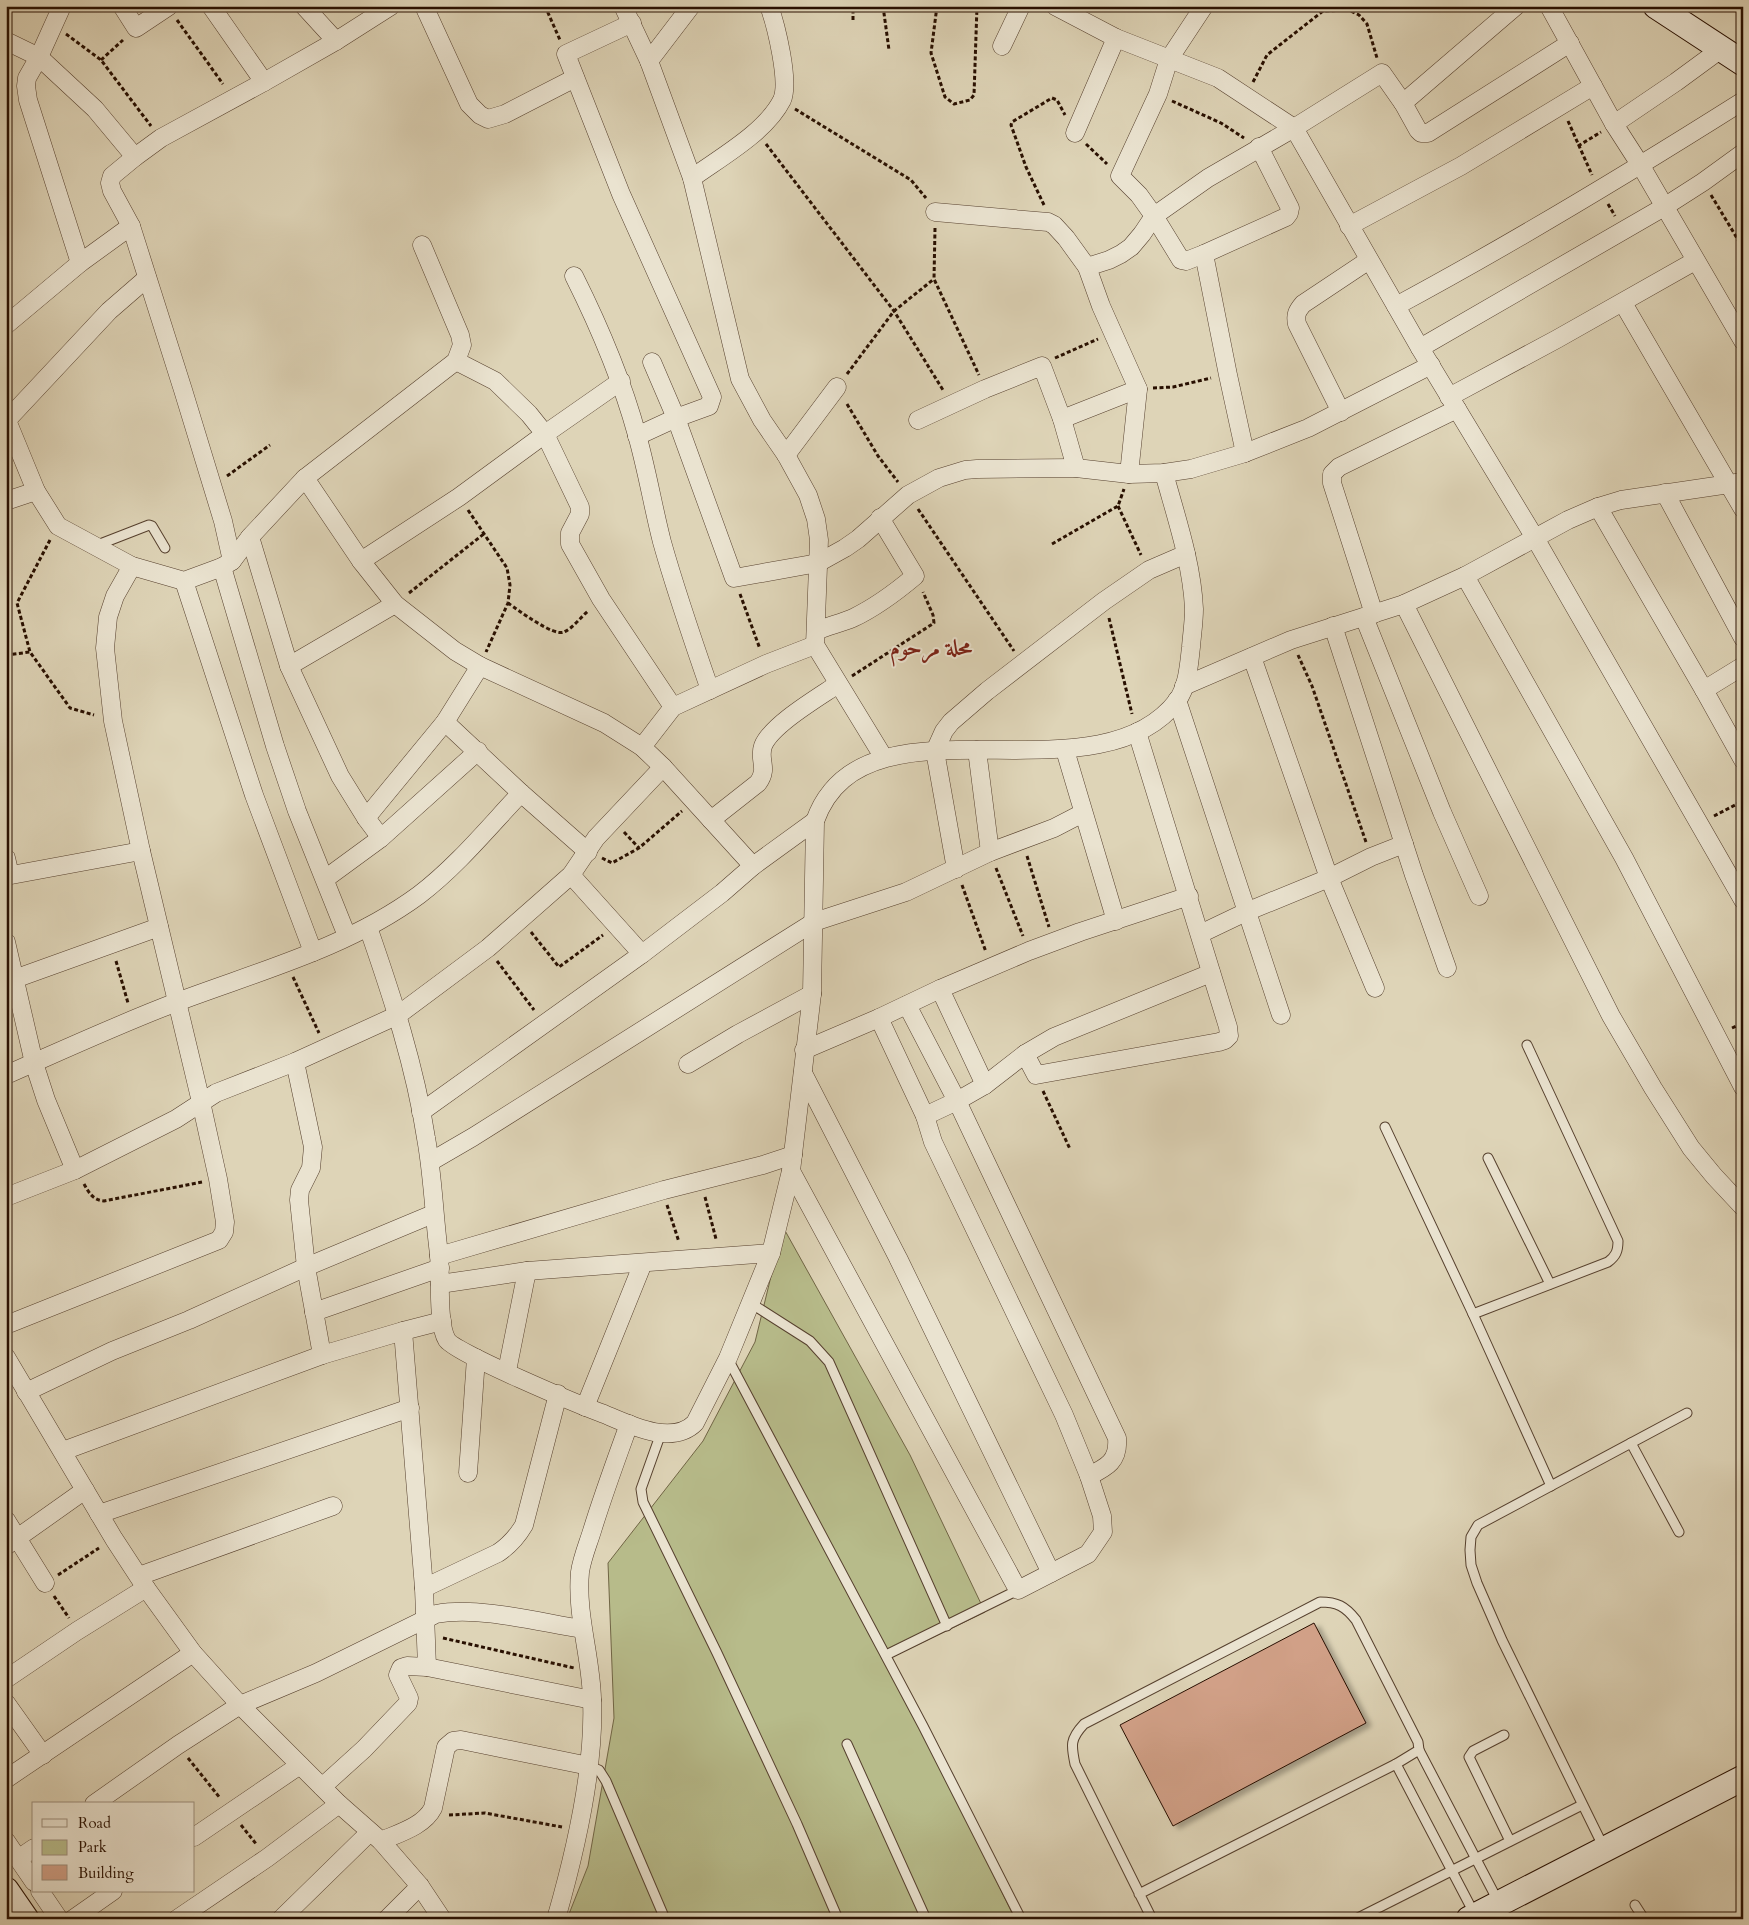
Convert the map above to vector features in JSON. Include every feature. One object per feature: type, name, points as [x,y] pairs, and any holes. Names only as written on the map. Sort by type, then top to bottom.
[{"type":"street","points":[[62,6],[26,86],[28,100],[80,263]]},
{"type":"street","points":[[122,6],[136,28],[169,7]]},
{"type":"street","points":[[211,6],[264,82]]},
{"type":"street","points":[[304,6],[336,41]]},
{"type":"street","points":[[347,936],[296,811],[275,746],[227,564],[223,521],[131,226],[112,191],[110,183],[112,176],[161,138],[336,41],[390,6]]},
{"type":"street","points":[[424,6],[469,104],[480,115],[488,119],[505,114],[575,78]]},
{"type":"street","points":[[623,6],[649,61],[692,178],[740,379],[762,420],[786,455],[808,495],[816,519],[819,540],[815,638],[838,684],[884,758]]},
{"type":"street","points":[[649,61],[691,6]]},
{"type":"street","points":[[692,178],[756,132],[781,101],[784,85],[779,39],[769,6]]},
{"type":"street","points":[[1002,46],[1022,6]]},
{"type":"street","points":[[1055,6],[1116,38],[1218,78],[1294,128],[1349,226],[1534,538],[1743,900]]},
{"type":"street","points":[[1204,6],[1169,59],[1158,94],[1120,176],[1154,216],[1181,260],[1186,261],[1286,217],[1289,213],[1290,208],[1259,148]]},
{"type":"street","points":[[1403,104],[1516,6]]},
{"type":"street","points":[[1549,6],[1614,124],[1743,341]]},
{"type":"street","points":[[1656,6],[1743,63]]},
{"type":"street","points":[[632,23],[566,54],[620,194],[712,397],[710,406],[676,418],[638,436]]},
{"type":"street","points":[[1075,133],[1116,38]]},
{"type":"street","points":[[6,41],[39,57],[95,109],[135,157]]},
{"type":"street","points":[[1087,267],[1110,260],[1131,247],[1154,216],[1208,178],[1294,128],[1382,72],[1418,130],[1421,133],[1428,133],[1570,43]]},
{"type":"street","points":[[1614,124],[1676,82],[1721,48]]},
{"type":"street","points":[[1349,226],[1461,166],[1593,86]]},
{"type":"street","points":[[1396,306],[1476,263],[1640,166],[1743,101]]},
{"type":"street","points":[[1420,348],[1664,207],[1704,182],[1743,153]]},
{"type":"street","points":[[935,212],[1039,221],[1054,225],[1066,238],[1087,267],[1101,306],[1138,389],[1129,474]]},
{"type":"street","points":[[6,325],[80,263],[131,226]]},
{"type":"street","points":[[147,278],[109,311],[7,419],[36,491],[58,526],[132,566],[184,582],[227,564],[305,478],[456,361],[462,345],[460,335],[422,245]]},
{"type":"street","points":[[1204,254],[1245,453]]},
{"type":"street","points":[[1342,412],[1297,324],[1297,311],[1303,304],[1369,260]]},
{"type":"street","points":[[1479,896],[1442,812],[1369,616],[1332,483],[1332,474],[1339,467],[1453,403],[1695,261]]},
{"type":"street","points":[[574,276],[599,326],[621,381],[638,436],[662,542],[681,607],[710,690]]},
{"type":"street","points":[[1623,303],[1735,483],[1743,509]]},
{"type":"street","points":[[456,361],[495,381],[529,414],[544,434],[580,507],[580,514],[570,534],[570,544],[601,599],[673,707]]},
{"type":"street","points":[[652,362],[676,418],[734,578],[818,563],[845,548],[908,495],[939,478],[965,470],[1076,468],[1129,474],[1164,473],[1191,469],[1245,453],[1308,428],[1431,365]]},
{"type":"street","points":[[918,420],[1042,366],[1062,419],[1076,468]]},
{"type":"street","points":[[361,561],[459,497],[544,434],[621,381]]},
{"type":"street","points":[[786,455],[837,387]]},
{"type":"street","points":[[1062,419],[1138,389]]},
{"type":"street","points":[[1164,473],[1186,554],[1194,607],[1194,622],[1181,693],[1246,912],[1281,1015]]},
{"type":"street","points":[[305,478],[361,561],[395,604],[455,650],[480,666],[604,723],[642,747],[663,767],[753,866]]},
{"type":"street","points":[[368,927],[398,1014],[421,1112],[430,1162],[444,1334],[452,1345],[476,1358],[585,1407],[629,1424],[661,1433],[682,1433],[696,1423],[728,1358],[772,1253],[792,1163],[812,994],[815,821],[824,799],[838,784],[857,771],[884,758],[909,753],[935,750],[1064,750],[1120,739],[1137,732],[1159,719],[1181,693],[1252,657],[1291,640],[1404,604],[1466,576],[1568,520],[1598,507],[1621,500],[1665,492],[1735,483]]},
{"type":"street","points":[[6,501],[36,491]]},
{"type":"street","points":[[1665,492],[1743,638]]},
{"type":"street","points":[[1598,507],[1743,760]]},
{"type":"street","points":[[642,747],[673,707],[766,664],[873,607],[915,576],[880,518]]},
{"type":"street","points":[[250,537],[289,666],[340,776],[366,818],[382,838]]},
{"type":"street","points":[[956,869],[935,750],[951,722],[1104,601],[1148,570],[1186,554]]},
{"type":"street","points":[[6,1325],[219,1240],[224,1232],[225,1222],[218,1179],[202,1102],[141,851],[114,720],[105,648],[108,617],[115,596],[132,566]]},
{"type":"street","points":[[1466,576],[1624,858],[1743,1088]]},
{"type":"street","points":[[184,582],[254,795],[313,952]]},
{"type":"street","points":[[289,666],[395,604]]},
{"type":"street","points":[[1404,604],[1611,1016],[1652,1088],[1691,1148],[1743,1208]]},
{"type":"street","points":[[1333,626],[1404,844],[1447,968]]},
{"type":"street","points":[[1252,657],[1329,878],[1375,988]]},
{"type":"street","points":[[366,818],[445,722],[480,666]]},
{"type":"street","points":[[1704,690],[1743,666]]},
{"type":"street","points":[[711,820],[758,783],[764,772],[762,760],[764,744],[774,731],[783,722],[838,684]]},
{"type":"street","points":[[445,722],[588,852]]},
{"type":"street","points":[[1025,1054],[1036,1075],[1225,1040],[1229,1032],[1189,896],[1137,732]]},
{"type":"street","points":[[977,750],[990,852]]},
{"type":"street","points":[[1064,750],[1116,921]]},
{"type":"street","points":[[325,879],[382,838],[478,752]]},
{"type":"street","points":[[6,1197],[75,1170],[176,1119],[216,1093],[295,1062],[398,1014],[488,948],[571,874],[596,838],[663,767]]},
{"type":"street","points":[[6,1075],[177,1002],[287,963],[368,927],[401,907],[438,879],[521,793]]},
{"type":"street","points":[[430,1162],[473,1138],[814,922],[906,892],[990,852],[1054,828],[1083,813]]},
{"type":"street","points":[[421,1112],[642,954],[722,893],[753,866],[815,821]]},
{"type":"street","points":[[1200,934],[1246,912],[1329,878],[1371,856],[1404,844]]},
{"type":"street","points":[[8,870],[141,851]]},
{"type":"street","points":[[571,874],[642,954]]},
{"type":"street","points":[[804,1050],[1029,951],[1189,896]]},
{"type":"street","points":[[10,981],[159,927]]},
{"type":"street","points":[[6,942],[10,981],[34,1063],[46,1100],[75,1170]]},
{"type":"street","points":[[925,1116],[957,1101],[985,1084],[1025,1054],[1054,1037],[1212,973]]},
{"type":"street","points":[[940,989],[985,1084]]},
{"type":"street","points":[[688,1064],[738,1034],[812,994]]},
{"type":"street","points":[[907,1005],[957,1101],[1117,1438],[1116,1456],[1103,1469],[1089,1476]]},
{"type":"street","points":[[792,1163],[1018,1590],[1088,1554],[1103,1532],[1102,1516],[1089,1476],[1064,1415],[933,1142],[925,1116],[879,1018]]},
{"type":"street","points":[[295,1062],[313,1147],[311,1168],[300,1190],[299,1200],[306,1267],[322,1355]]},
{"type":"street","points":[[803,1072],[898,1258],[1051,1573]]},
{"type":"street","points":[[314,1312],[664,1190],[792,1163]]},
{"type":"street","points":[[26,1392],[112,1351],[189,1320],[306,1267],[434,1214]]},
{"type":"street","points":[[439,1269],[527,1271],[772,1253]]},
{"type":"street","points":[[585,1407],[643,1263]]},
{"type":"street","points":[[507,1371],[527,1271]]},
{"type":"street","points":[[62,1451],[322,1355],[442,1321]]},
{"type":"street","points":[[402,1331],[427,1626],[428,1667]]},
{"type":"street","points":[[6,1357],[114,1539],[193,1654],[240,1705],[322,1788],[376,1836],[420,1886],[442,1919]]},
{"type":"street","points":[[468,1473],[476,1358]]},
{"type":"street","points":[[424,1588],[498,1553],[509,1546],[516,1537],[524,1525],[558,1394]]},
{"type":"street","points":[[99,1514],[410,1408]]},
{"type":"street","points":[[556,1919],[577,1830],[589,1766],[592,1700],[582,1629],[579,1589],[581,1569],[598,1512],[629,1424]]},
{"type":"street","points":[[12,1542],[84,1490]]},
{"type":"street","points":[[6,1679],[77,1631],[142,1582],[333,1506]]},
{"type":"street","points":[[6,1520],[12,1542],[45,1583]]},
{"type":"street","points":[[97,1802],[178,1745],[240,1705],[427,1626],[450,1612],[476,1612],[582,1629]]},
{"type":"street","points":[[6,1779],[193,1654]]},
{"type":"street","points":[[322,1788],[364,1749],[408,1703],[409,1698],[398,1675],[400,1668],[407,1666],[428,1667],[592,1700]]},
{"type":"street","points":[[6,1704],[43,1755]]},
{"type":"street","points":[[281,1919],[376,1836],[423,1821],[429,1816],[434,1808],[446,1747],[454,1741],[461,1740],[589,1766]]},
{"type":"street","points":[[195,1836],[300,1765]]},
{"type":"street","points":[[1473,1917],[1743,1778]]},
{"type":"street","points":[[177,1919],[266,1858],[339,1804]]},
{"type":"street","points":[[6,1841],[32,1879]]},
{"type":"street","points":[[18,1859],[32,1849]]},
{"type":"street","points":[[387,1919],[420,1886]]},
{"type":"street","points":[[6,1890],[26,1919]]},
{"type":"street","points":[[41,1892],[59,1919]]},
{"type":"street","points":[[72,1919],[112,1892]]},
{"type":"lane","points":[[94,546],[149,525],[152,526],[165,548]]},
{"type":"lane","points":[[1473,1314],[1608,1262],[1615,1257],[1618,1249],[1618,1241],[1527,1045]]},
{"type":"lane","points":[[1384,1127],[1473,1314],[1551,1486]]},
{"type":"lane","points":[[1488,1158],[1550,1284]]},
{"type":"lane","points":[[752,1304],[810,1341],[829,1362],[947,1626]]},
{"type":"lane","points":[[728,1358],[979,1833],[1021,1919]]},
{"type":"lane","points":[[1604,1850],[1502,1640],[1476,1582],[1471,1565],[1471,1537],[1478,1525],[1687,1413]]},
{"type":"lane","points":[[661,1433],[641,1489],[643,1502],[760,1743],[838,1919]]},
{"type":"lane","points":[[1631,1443],[1678,1532]]},
{"type":"lane","points":[[886,1655],[1018,1590]]},
{"type":"lane","points":[[1152,1919],[1075,1764],[1072,1748],[1074,1735],[1084,1724],[1320,1602],[1334,1602],[1341,1605],[1356,1620],[1418,1742],[1419,1750],[1499,1904]]},
{"type":"lane","points":[[1504,1736],[1472,1750],[1469,1756],[1510,1841]]},
{"type":"lane","points":[[848,1744],[926,1919]]},
{"type":"lane","points":[[1139,1894],[1396,1764],[1419,1750]]},
{"type":"lane","points":[[1396,1764],[1452,1870],[1473,1917]]},
{"type":"lane","points":[[589,1766],[599,1770],[606,1780],[665,1919]]},
{"type":"lane","points":[[1356,1919],[1582,1805]]},
{"type":"lane","points":[[1635,1905],[1644,1919]]},
{"type":"path","points":[[545,6],[566,54]]},
{"type":"path","points":[[853,6],[853,20]]},
{"type":"path","points":[[883,6],[889,50]]},
{"type":"path","points":[[937,6],[931,52],[945,97],[954,104],[970,100],[974,95],[977,6]]},
{"type":"path","points":[[1321,6],[1323,11]]},
{"type":"path","points":[[169,7],[233,98]]},
{"type":"path","points":[[1246,96],[1267,55],[1323,11],[1348,10],[1359,15],[1367,24],[1382,72]]},
{"type":"path","points":[[54,25],[101,60],[161,138]]},
{"type":"path","points":[[101,60],[136,28]]},
{"type":"path","points":[[1158,94],[1221,123],[1259,148]]},
{"type":"path","points":[[1054,225],[1026,167],[1011,125],[1012,122],[1055,98],[1075,133],[1120,176]]},
{"type":"path","points":[[781,101],[911,180],[919,189],[935,212],[934,279],[986,389]]},
{"type":"path","points":[[1561,106],[1578,146],[1614,124]]},
{"type":"path","points":[[756,132],[894,311],[953,405]]},
{"type":"path","points":[[1704,182],[1743,248]]},
{"type":"path","points":[[934,279],[894,311],[837,387],[878,456],[908,495],[1023,664]]},
{"type":"path","points":[[1042,366],[1060,355],[1113,332]]},
{"type":"path","points":[[1138,389],[1173,387],[1228,375]]},
{"type":"path","points":[[212,487],[270,445]]},
{"type":"path","points":[[459,497],[507,568],[510,584],[508,603],[480,666]]},
{"type":"path","points":[[1052,544],[1118,506],[1148,570]]},
{"type":"path","points":[[58,526],[17,603],[30,652],[70,708],[114,720]]},
{"type":"path","points":[[395,604],[485,533]]},
{"type":"path","points":[[838,684],[934,623],[933,615],[915,576]]},
{"type":"path","points":[[734,578],[766,664]]},
{"type":"path","points":[[508,603],[549,630],[559,634],[564,632],[601,599]]},
{"type":"path","points":[[1104,601],[1137,732]]},
{"type":"path","points":[[1291,640],[1312,686],[1371,856]]},
{"type":"path","points":[[6,655],[30,652]]},
{"type":"path","points":[[588,852],[612,863],[639,848],[694,801]]},
{"type":"path","points":[[1700,824],[1743,801]]},
{"type":"path","points":[[1022,839],[1054,942]]},
{"type":"path","points":[[990,852],[1029,951]]},
{"type":"path","points":[[956,869],[992,967]]},
{"type":"path","points":[[521,920],[559,967],[616,925]]},
{"type":"path","points":[[111,945],[133,1020]]},
{"type":"path","points":[[488,948],[544,1024]]},
{"type":"path","points":[[287,963],[326,1048]]},
{"type":"path","points":[[1036,1075],[1070,1149]]},
{"type":"path","points":[[75,1170],[92,1197],[98,1201],[218,1179]]},
{"type":"path","points":[[701,1181],[721,1257]]},
{"type":"path","points":[[664,1190],[671,1221],[685,1259]]},
{"type":"path","points":[[77,1631],[45,1583],[114,1539]]},
{"type":"path","points":[[427,1626],[564,1667],[589,1670]]},
{"type":"path","points":[[429,1816],[485,1813],[577,1830]]},
{"type":"green space","points":[[783,1227],[910,1455],[985,1612],[888,1659],[1015,1919],[567,1919],[588,1866],[614,1718],[608,1563],[703,1441],[755,1342]]},
{"type":"building","points":[[1314,1623],[1366,1723],[1173,1826],[1120,1725]]},
{"type":"district","name":"محلة مرحوم","points":[[931,647]]}]
